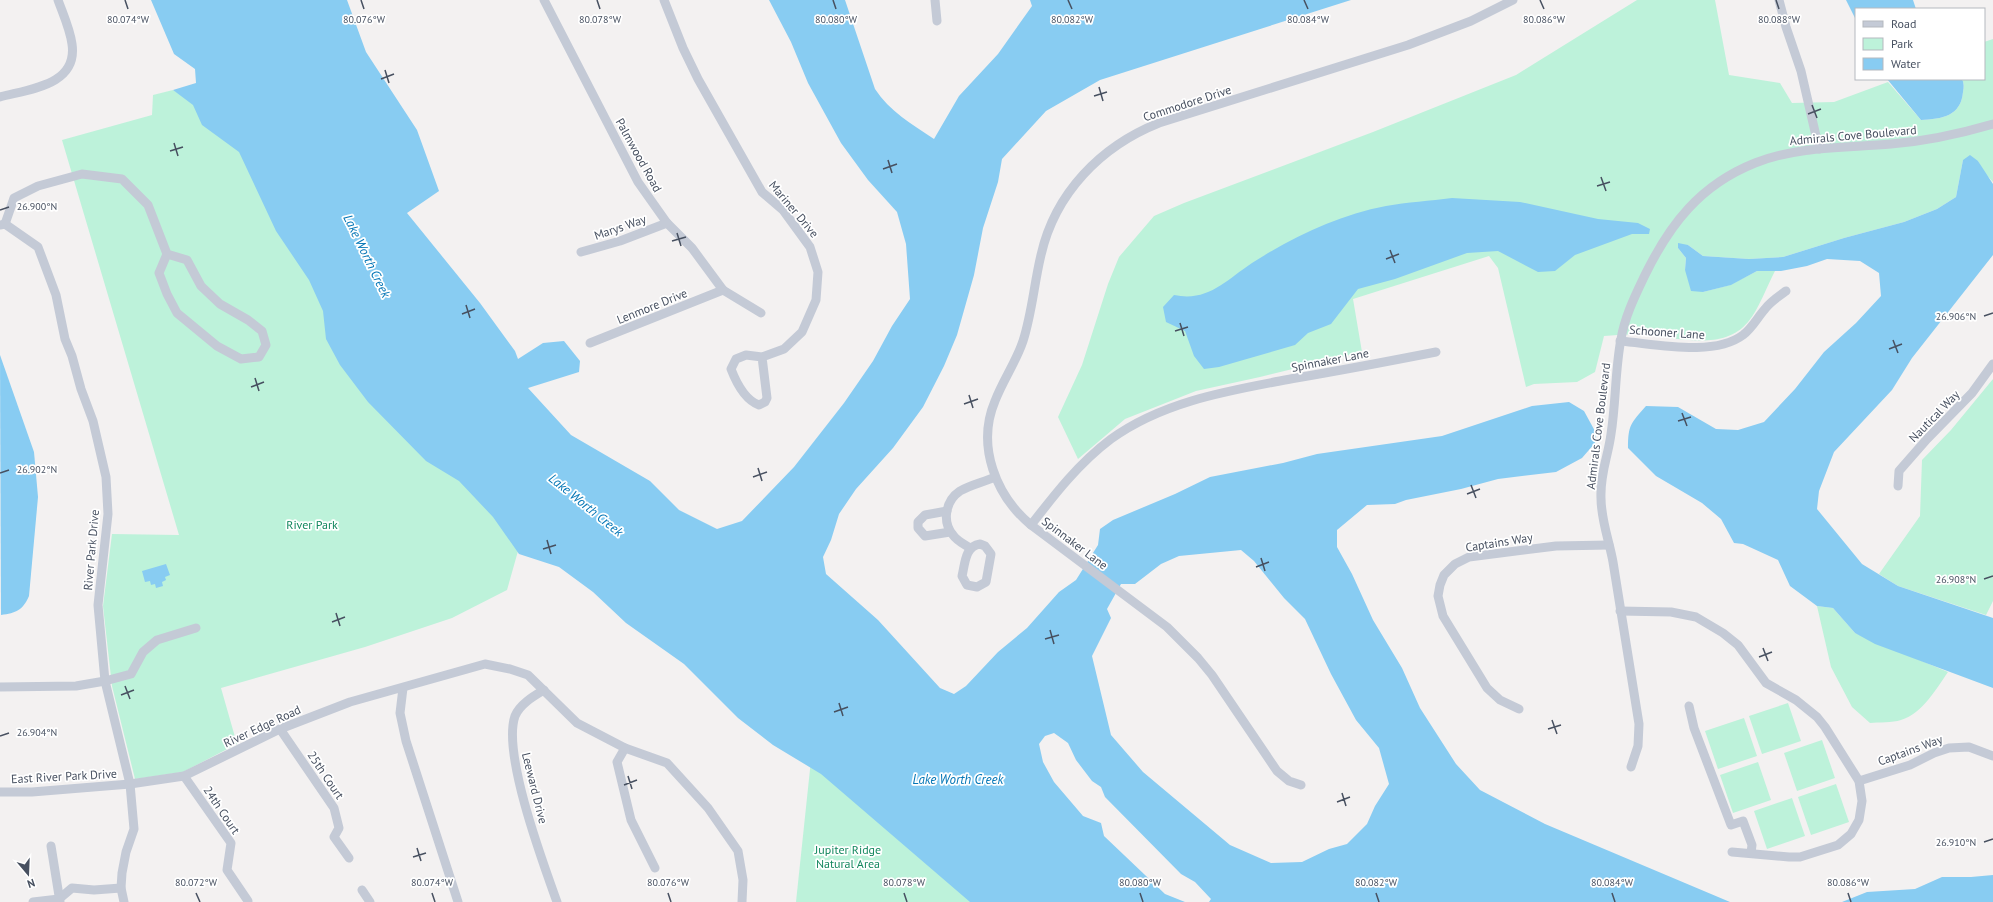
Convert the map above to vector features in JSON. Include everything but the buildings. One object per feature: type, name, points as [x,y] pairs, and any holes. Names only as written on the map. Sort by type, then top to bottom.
[{"type":"street","points":[[0,97],[60,78],[71,66],[72,43],[58,0]]},
{"type":"street","name":"Palmwood Road","points":[[544,0],[638,182],[667,223],[692,248],[723,290],[761,313]]},
{"type":"street","name":"Mariner Drive","points":[[664,0],[683,48],[698,79],[762,192],[783,210],[810,247],[818,272],[816,300],[802,332],[784,349],[762,357],[746,355],[736,359],[731,370],[736,383],[752,403],[759,405],[765,402],[767,398],[762,357]]},
{"type":"street","points":[[935,0],[938,21]]},
{"type":"street","name":"Commodore Drive","points":[[1031,525],[1007,500],[995,477],[988,449],[990,418],[1000,389],[1023,342],[1044,242],[1062,203],[1073,186],[1100,157],[1134,134],[1159,124],[1408,45],[1465,23],[1500,3],[1513,0]]},
{"type":"street","points":[[1779,0],[1786,27],[1801,71],[1819,149]]},
{"type":"street","name":"Admirals Cove Boulevard","points":[[1631,767],[1638,746],[1639,724],[1609,544],[1601,510],[1601,481],[1611,434],[1620,341],[1632,301],[1659,247],[1674,224],[1692,204],[1719,182],[1743,168],[1782,155],[1819,149],[1922,141],[1993,124]]},
{"type":"street","name":"River Park Drive","points":[[124,902],[121,888],[126,852],[134,829],[130,784],[105,681],[98,605],[108,514],[106,477],[99,441],[65,339],[56,295],[38,247],[2,224],[14,198],[38,186],[82,174],[122,179],[148,205],[167,254]]},
{"type":"street","name":"Marys Way","points":[[582,252],[620,241],[667,223]]},
{"type":"street","points":[[167,254],[187,260],[201,286],[220,304],[262,330],[266,345],[259,357],[241,359],[217,346],[177,313],[167,294],[159,273],[167,254]]},
{"type":"street","name":"Lenmore Drive","points":[[590,343],[723,290]]},
{"type":"street","name":"Schooner Lane","points":[[1620,341],[1704,348],[1725,344],[1744,334],[1752,327],[1765,308],[1786,291]]},
{"type":"street","name":"Spinnaker Lane","points":[[1301,785],[1289,781],[1277,771],[1218,684],[1198,658],[1167,627],[1031,525],[1058,490],[1091,455],[1130,427],[1163,411],[1213,395],[1253,386],[1436,352]]},
{"type":"street","name":"Nautical Way","points":[[1898,486],[1900,471],[1927,439],[1972,393],[1993,364]]},
{"type":"street","points":[[970,548],[958,540],[950,532],[946,521],[947,511],[952,498],[960,491],[995,477]]},
{"type":"street","points":[[947,511],[925,515],[918,522],[918,528],[925,536],[950,532]]},
{"type":"street","points":[[980,544],[985,546],[991,554],[986,582],[977,588],[967,585],[962,576],[970,548],[980,544]]},
{"type":"street","name":"Captains Way","points":[[1519,709],[1500,700],[1487,688],[1443,616],[1438,596],[1444,575],[1455,564],[1469,557],[1556,546],[1609,544]]},
{"type":"street","points":[[1620,611],[1671,612],[1696,617],[1722,633],[1742,650],[1766,682],[1796,700],[1817,717],[1825,727],[1858,781],[1862,801],[1860,814],[1854,830],[1843,842],[1833,848],[1800,857],[1732,852]]},
{"type":"street","points":[[0,687],[76,686],[105,681],[131,674],[143,652],[157,640],[196,628]]},
{"type":"street","name":"River Edge Road","points":[[130,784],[184,776],[280,729],[350,702],[485,664],[510,669],[528,675],[577,723],[625,748],[667,763],[708,808],[738,851],[743,880],[742,902]]},
{"type":"street","points":[[403,688],[400,713],[406,741],[458,902]]},
{"type":"street","name":"Leeward Drive","points":[[544,690],[528,700],[515,716],[513,747],[520,784],[557,902]]},
{"type":"street","points":[[1689,706],[1694,728],[1731,825],[1743,821],[1752,845],[1751,853]]},
{"type":"street","name":"25th Court","points":[[280,729],[334,808],[339,828],[334,837],[349,858]]},
{"type":"street","name":"Captains Way","points":[[1858,781],[1910,765],[1934,753],[1949,748],[1969,747],[1993,756]]},
{"type":"street","points":[[625,748],[617,762],[627,805],[631,820],[655,868]]},
{"type":"street","name":"24th Court","points":[[184,776],[231,843],[227,870],[248,901]]},
{"type":"street","name":"East River Park Drive","points":[[0,792],[32,792],[130,784]]},
{"type":"street","points":[[51,846],[59,901]]},
{"type":"street","points":[[33,902],[59,901],[72,888],[94,890],[121,888]]},
{"type":"street","points":[[362,890],[370,902]]},
{"type":"green space","points":[[1637,0],[1715,0],[1729,75],[1780,83],[1792,103],[1834,102],[1888,82],[1921,120],[1936,119],[1949,115],[1959,106],[1964,87],[1962,80],[1985,80],[1985,42],[1993,39],[1993,182],[1983,171],[1978,161],[1963,160],[1956,197],[1937,209],[1904,222],[1844,238],[1783,257],[1749,259],[1703,256],[1688,245],[1678,248],[1686,258],[1685,270],[1703,292],[1730,285],[1757,271],[1775,271],[1752,317],[1737,332],[1712,340],[1683,340],[1636,335],[1604,336],[1595,372],[1577,382],[1534,384],[1526,387],[1498,268],[1489,256],[1353,299],[1362,352],[1196,391],[1125,419],[1078,459],[1058,417],[1082,365],[1108,284],[1119,257],[1154,216],[1184,203],[1373,132],[1516,75]]},
{"type":"green space","name":"River Park","points":[[173,90],[197,104],[242,152],[455,471],[520,544],[507,590],[452,618],[365,647],[221,688],[237,744],[183,772],[135,779],[112,686],[103,606],[112,534],[179,535],[62,140],[152,115],[153,95]]},
{"type":"green space","points":[[1993,379],[1993,601],[1986,615],[1898,586],[1879,574],[1920,516],[1922,460],[1951,430]]},
{"type":"green space","points":[[1817,606],[1833,608],[1855,633],[1948,672],[1928,700],[1909,717],[1894,722],[1870,723],[1852,707],[1831,667]]},
{"type":"green space","points":[[1788,703],[1801,741],[1762,754],[1749,716]]},
{"type":"green space","points":[[1744,718],[1757,756],[1718,769],[1705,731]]},
{"type":"green space","points":[[1822,740],[1835,778],[1797,791],[1784,753]]},
{"type":"green space","name":"Jupiter Ridge Natural Area","points":[[811,760],[974,902],[796,902]]},
{"type":"green space","points":[[1758,762],[1771,800],[1733,813],[1720,775]]},
{"type":"green space","points":[[1836,784],[1849,822],[1811,835],[1798,797]]},
{"type":"green space","points":[[1792,798],[1805,836],[1767,849],[1754,811]]},
{"type":"water","name":"Lake Worth Creek","points":[[151,0],[347,0],[366,52],[417,130],[439,191],[407,213],[480,303],[515,351],[518,359],[543,343],[564,341],[580,361],[579,372],[528,388],[571,435],[650,481],[679,510],[717,529],[742,521],[794,467],[844,403],[873,361],[892,326],[910,299],[906,244],[897,212],[868,180],[841,143],[808,83],[791,42],[769,0],[845,0],[875,89],[894,111],[934,139],[959,96],[998,54],[1032,6],[1030,0],[1351,0],[1100,80],[1046,111],[1002,159],[998,182],[983,228],[974,275],[957,335],[944,366],[923,407],[893,448],[856,489],[839,514],[831,540],[823,557],[826,574],[878,620],[940,688],[954,694],[966,686],[998,652],[1027,628],[1059,592],[1076,580],[1098,545],[1100,529],[1113,520],[1175,494],[1210,477],[1283,463],[1317,454],[1442,436],[1532,406],[1569,402],[1584,411],[1596,433],[1595,443],[1582,458],[1556,472],[1498,479],[1461,489],[1406,500],[1395,504],[1367,505],[1337,530],[1337,547],[1352,574],[1373,620],[1402,668],[1420,708],[1456,764],[1480,790],[1545,824],[1730,902],[1209,902],[1211,899],[1195,882],[1181,874],[1105,797],[1101,787],[1092,781],[1076,760],[1068,743],[1054,733],[1045,736],[1039,744],[1043,762],[1054,782],[1083,816],[1101,823],[1104,836],[1165,894],[1185,902],[970,902],[821,774],[773,745],[738,718],[684,664],[626,623],[593,592],[559,567],[519,554],[493,517],[459,481],[426,461],[368,402],[340,365],[326,339],[323,311],[309,280],[276,231],[239,152],[202,125],[193,105],[173,90],[196,83],[195,69],[174,54]],"holes":[[[1241,550],[1254,561],[1284,598],[1305,619],[1331,674],[1356,720],[1379,748],[1389,784],[1375,806],[1367,824],[1347,844],[1329,849],[1302,862],[1271,863],[1230,845],[1143,772],[1111,735],[1092,656],[1111,618],[1107,609],[1121,584],[1135,584],[1161,564],[1179,556]]]},
{"type":"water","points":[[1846,0],[1913,0],[1916,8],[1855,8],[1855,18]]},
{"type":"water","points":[[1888,80],[1962,80],[1964,87],[1961,100],[1959,106],[1954,111],[1949,115],[1936,119],[1921,120]]},
{"type":"water","points":[[1970,155],[1978,161],[1993,184],[1993,255],[1912,358],[1892,390],[1834,452],[1819,491],[1817,509],[1862,564],[1898,586],[1993,618],[1993,688],[1875,644],[1855,633],[1833,608],[1817,606],[1790,586],[1778,560],[1743,544],[1734,543],[1721,519],[1702,503],[1656,476],[1628,448],[1631,425],[1646,406],[1678,407],[1716,429],[1738,430],[1764,422],[1795,389],[1824,352],[1856,323],[1881,296],[1879,273],[1860,261],[1827,259],[1807,266],[1781,271],[1757,271],[1731,285],[1703,292],[1691,291],[1685,270],[1686,258],[1678,248],[1678,243],[1688,245],[1703,256],[1749,259],[1783,257],[1844,238],[1904,222],[1937,209],[1956,197],[1963,160]]},
{"type":"water","points":[[1452,198],[1520,202],[1598,219],[1638,223],[1650,229],[1649,234],[1632,234],[1575,255],[1555,271],[1538,272],[1498,251],[1467,253],[1395,279],[1358,289],[1331,324],[1308,333],[1295,345],[1219,367],[1204,369],[1194,356],[1185,331],[1166,322],[1163,307],[1174,295],[1186,296],[1207,293],[1283,244],[1316,228],[1351,215],[1386,206]]},
{"type":"water","points":[[0,355],[34,452],[38,497],[29,596],[21,608],[15,612],[1,615]]},
{"type":"water","points":[[166,564],[170,575],[165,577],[166,580],[162,582],[163,586],[156,588],[155,584],[151,585],[150,581],[145,582],[142,571]]},
{"type":"water","points":[[1993,875],[1993,902],[1842,902],[1867,892],[1915,889],[1942,877]]}]
